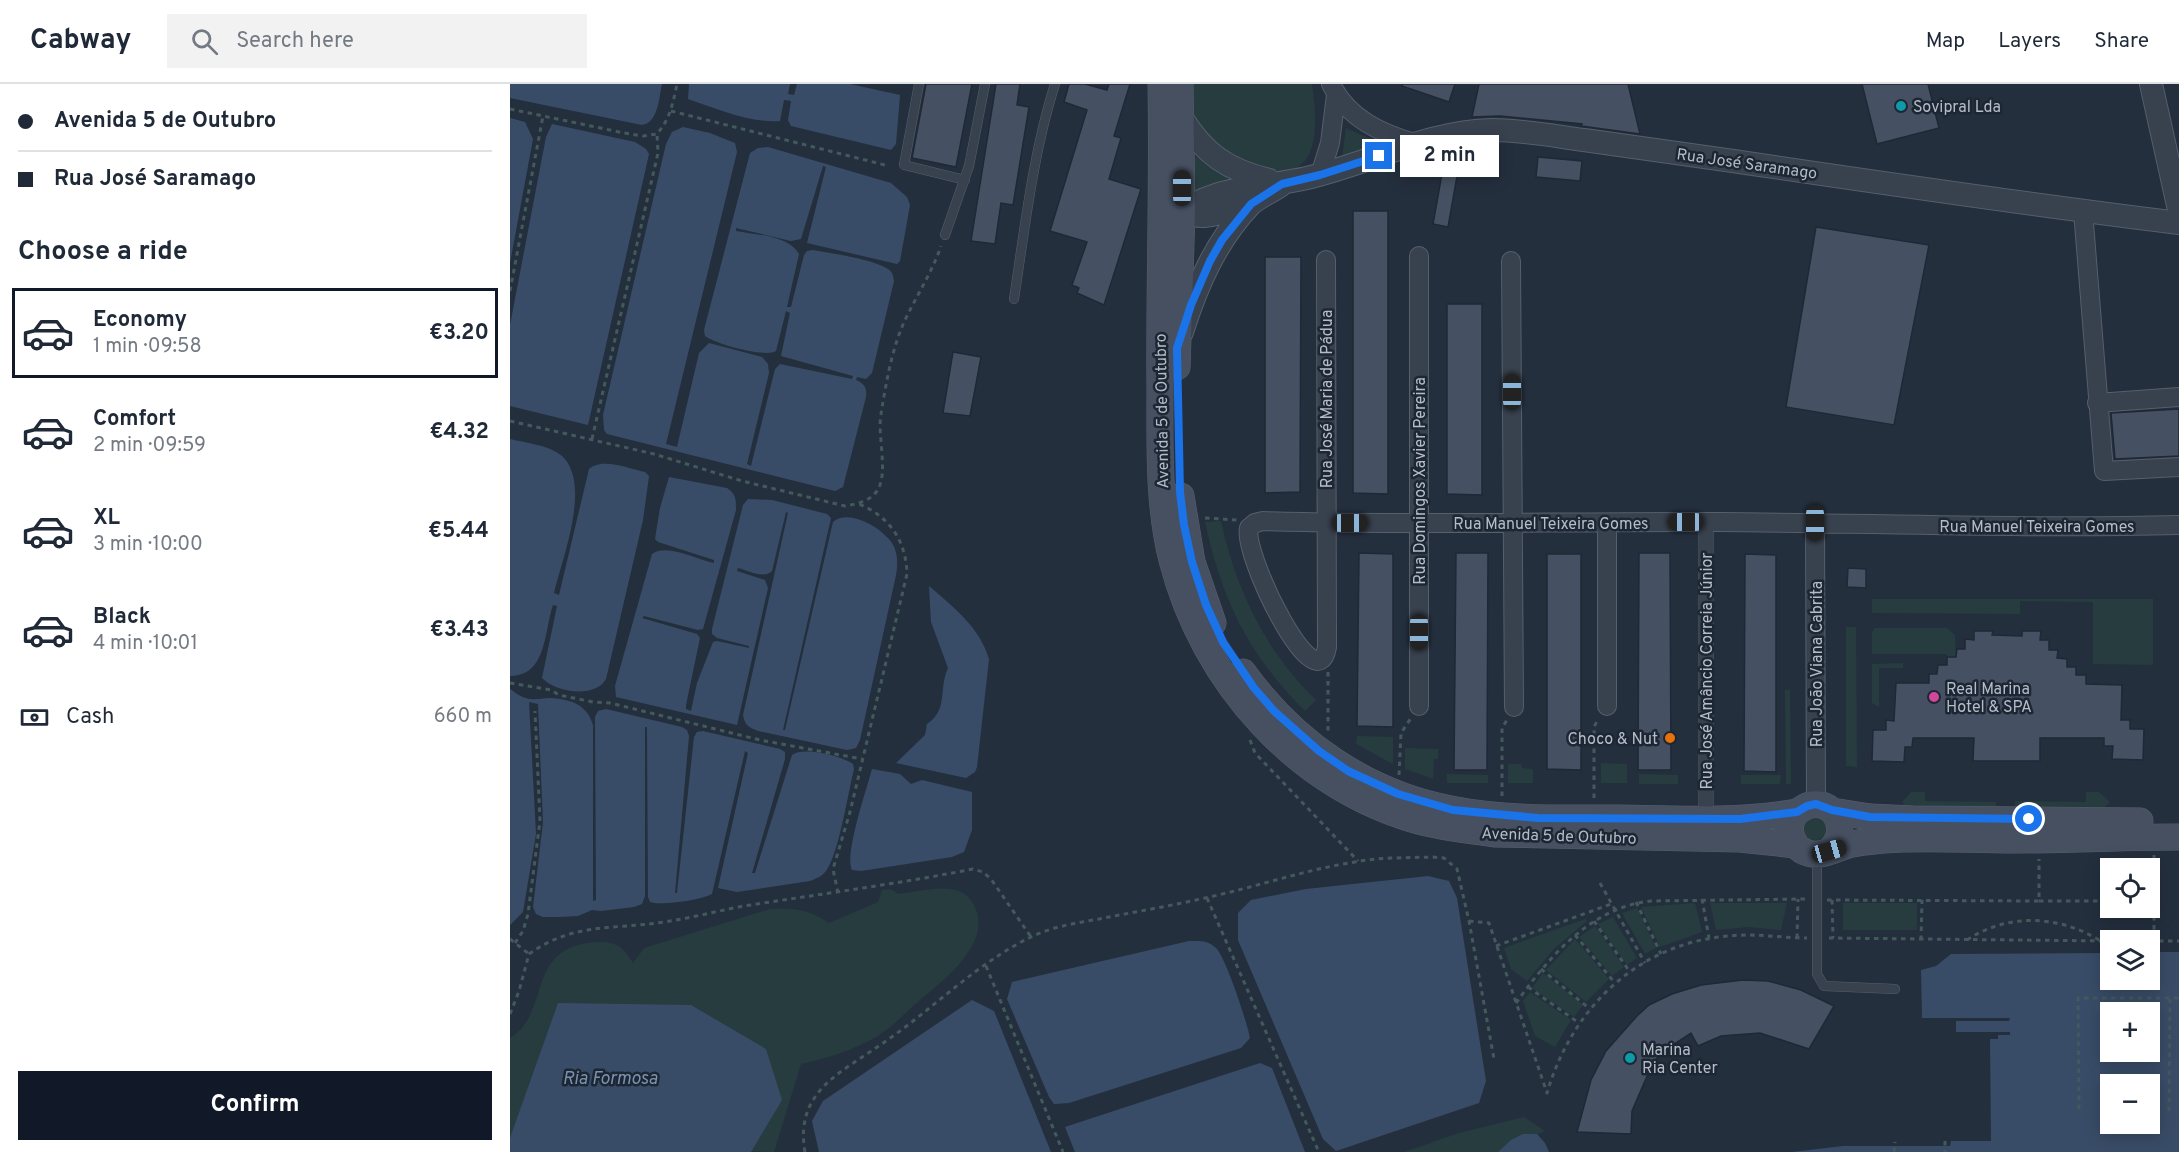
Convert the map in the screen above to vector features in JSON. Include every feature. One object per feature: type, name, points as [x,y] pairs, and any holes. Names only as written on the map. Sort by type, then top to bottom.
[{"type":"main road","name":"Avenida 5 de Outubro","points":[[1161,84],[1160,440],[1164,504],[1172,559],[1180,586],[1205,644],[1227,681],[1256,718],[1291,753],[1337,785],[1392,812],[1446,827],[1496,834],[1740,840],[1814,850],[1891,840],[2039,840],[2171,845]]},
{"type":"main road","name":"Avenida 5 de Outubro","points":[[1180,84],[1182,212],[1177,348],[1180,492],[1184,525],[1201,590],[1223,642],[1254,688],[1295,732],[1329,758],[1365,779],[1398,794],[1453,810],[1502,816],[1706,819],[1764,817],[1815,809],[1870,817],[1912,819],[2179,821]]},
{"type":"main road","points":[[1815,809],[1840,824],[1841,832],[1839,839],[1814,850],[1790,832],[1791,825],[1815,809]]},
{"type":"street","points":[[2151,84],[2173,148],[2179,210]]},
{"type":"street","points":[[1334,89],[1352,113],[1370,126],[1391,136],[1418,144]]},
{"type":"street","points":[[1320,175],[1330,143],[1334,89]]},
{"type":"street","points":[[1182,118],[1194,138],[1211,155],[1250,175],[1282,184]]},
{"type":"street","name":"Rua José Saramago","points":[[1282,184],[1320,175],[1418,144],[1490,130],[1526,132],[2083,212],[2179,223]]},
{"type":"street","points":[[1161,174],[1167,194],[1182,212],[1199,216],[1251,204],[1282,184]]},
{"type":"street","points":[[1159,235],[1167,224],[1198,200],[1256,185],[1282,184]]},
{"type":"street","points":[[1177,348],[1191,305],[1210,261],[1222,240],[1251,204]]},
{"type":"street","points":[[2083,212],[2104,471],[2179,467]]},
{"type":"street","name":"Rua Domingos Xavier Pereira","points":[[1419,256],[1419,706]]},
{"type":"street","name":"Rua José Maria de Pádua","points":[[1326,260],[1327,647]]},
{"type":"street","points":[[1511,261],[1514,707]]},
{"type":"street","points":[[2097,404],[2179,397]]},
{"type":"street","name":"Rua Manuel Teixeira Gomes","points":[[1327,647],[1326,655],[1321,660],[1316,661],[1309,658],[1293,638],[1274,607],[1249,542],[1250,528],[1255,524],[1263,522],[1706,522],[1959,526],[2179,525]]},
{"type":"street","name":"Rua José Amâncio Correia Júnior","points":[[1706,522],[1706,819]]},
{"type":"street","points":[[1607,523],[1607,706]]},
{"type":"street","name":"Rua João Viana Cabrita","points":[[1815,523],[1815,809]]},
{"type":"lane","points":[[919,84],[904,165],[965,180]]},
{"type":"lane","points":[[945,235],[965,180],[985,84]]},
{"type":"lane","points":[[1014,299],[1030,191],[1054,84]]},
{"type":"lane","points":[[1814,850],[1817,974],[1824,986],[1895,989]]},
{"type":"path","points":[[510,109],[643,136],[657,134],[666,124],[677,84]]},
{"type":"path","points":[[671,111],[885,165]]},
{"type":"path","points":[[510,291],[543,116]]},
{"type":"path","points":[[592,439],[658,153],[657,134]]},
{"type":"path","points":[[859,504],[877,490],[882,474],[879,433],[896,344],[904,320],[935,264],[945,235]]},
{"type":"path","points":[[510,421],[654,454],[742,481],[844,506],[859,504],[874,510],[894,531],[903,544],[907,558],[907,574],[863,759],[833,869],[838,893]]},
{"type":"path","points":[[1204,518],[1221,519]]},
{"type":"path","points":[[1327,647],[1329,758]]},
{"type":"path","points":[[510,683],[551,690],[559,695],[593,702],[610,703],[760,740],[863,759]]},
{"type":"path","points":[[1398,794],[1401,733],[1419,706]]},
{"type":"path","points":[[1593,818],[1594,727],[1607,706]]},
{"type":"path","points":[[1502,816],[1502,728],[1514,707]]},
{"type":"path","points":[[515,943],[523,932],[528,914],[540,821],[535,711]]},
{"type":"path","points":[[1256,718],[1250,743],[1255,753],[1358,861]]},
{"type":"path","points":[[2039,840],[2039,901]]},
{"type":"path","points":[[2154,858],[2154,854],[2171,845]]},
{"type":"path","points":[[805,1152],[802,1137],[804,1120],[809,1103],[820,1088],[902,1030],[965,979],[1031,937],[1074,924],[1207,898],[1305,872],[1358,861],[1444,858],[1456,869],[1469,921],[1494,1059]]},
{"type":"path","points":[[510,1014],[529,954],[561,935],[586,930],[664,922],[744,906],[838,893],[973,869],[983,872],[991,879],[1031,937]]},
{"type":"path","points":[[1600,883],[1645,963]]},
{"type":"path","points":[[1207,898],[1318,1150]]},
{"type":"path","points":[[1516,1004],[1541,969],[1575,935],[1614,909],[1636,902],[1702,899],[2100,902]]},
{"type":"path","points":[[1702,899],[1710,938]]},
{"type":"path","points":[[1797,938],[1798,899]]},
{"type":"path","points":[[1832,900],[1833,938]]},
{"type":"path","points":[[1921,940],[1922,900]]},
{"type":"path","points":[[1636,902],[1660,954]]},
{"type":"path","points":[[1496,946],[1611,904]]},
{"type":"path","points":[[1967,940],[2003,924],[2034,920],[2066,924],[2100,941]]},
{"type":"path","points":[[1469,921],[1489,923],[1548,1093],[1556,1064],[1579,1023],[1615,983],[1660,954],[1710,938],[1748,935],[1797,938],[2100,941]]},
{"type":"path","points":[[1594,921],[1630,972]]},
{"type":"path","points":[[1575,935],[1615,983]]},
{"type":"path","points":[[510,939],[529,954]]},
{"type":"path","points":[[2160,941],[2179,941]]},
{"type":"path","points":[[986,966],[1063,1152]]},
{"type":"path","points":[[1541,969],[1590,1009]]},
{"type":"path","points":[[1528,987],[1579,1023]]},
{"type":"path","points":[[2079,1109],[2078,998],[2179,998]]},
{"type":"path","points":[[2169,1111],[2170,998]]},
{"type":"path","points":[[1945,1141],[1945,1152]]},
{"type":"path","points":[[1894,1152],[1895,1142]]},
{"type":"green space","points":[[1190,84],[1312,84],[1315,123],[1309,155],[1300,165],[1287,170],[1270,169],[1223,149],[1207,138],[1200,128],[1193,110]]},
{"type":"green space","points":[[1346,128],[1382,144],[1342,157]]},
{"type":"green space","points":[[1193,154],[1208,166],[1240,181],[1193,193]]},
{"type":"green space","points":[[1221,521],[1235,571],[1255,618],[1282,661],[1316,700],[1305,711],[1285,690],[1253,647],[1229,601],[1205,522]]},
{"type":"green space","points":[[1872,599],[2153,599],[2153,665],[2093,664],[2093,602],[2020,601],[2020,614],[1872,613]]},
{"type":"green space","points":[[1846,627],[1856,627],[1857,767],[1846,766]]},
{"type":"green space","points":[[1875,628],[1947,628],[1955,635],[1956,657],[1947,657],[1947,654],[1872,654],[1872,632]]},
{"type":"green space","points":[[1903,663],[1903,668],[1879,668],[1879,707],[1872,703],[1872,664]]},
{"type":"green space","points":[[1785,690],[1790,690],[1791,784],[1786,784]]},
{"type":"green space","points":[[1357,736],[1393,737],[1393,764],[1356,744]]},
{"type":"green space","points":[[1405,748],[1438,749],[1438,759],[1434,759],[1433,779],[1405,769]]},
{"type":"green space","points":[[1601,763],[1627,764],[1627,783],[1601,783]]},
{"type":"green space","points":[[1508,764],[1521,764],[1522,768],[1533,769],[1533,783],[1508,783]]},
{"type":"green space","points":[[1447,774],[1488,775],[1488,783],[1447,783]]},
{"type":"green space","points":[[1639,774],[1678,775],[1678,784],[1639,784]]},
{"type":"green space","points":[[1741,775],[1781,775],[1780,784],[1741,784]]},
{"type":"green space","points":[[1911,792],[1925,792],[1925,801],[1996,802],[1996,806],[1905,806],[1902,802]]},
{"type":"green space","points":[[2086,792],[2099,792],[2110,802],[2105,807],[2015,806],[2015,801],[2086,802]]},
{"type":"green space","points":[[1815,814],[1831,825],[1824,843],[1805,840],[1801,827]]},
{"type":"green space","points":[[891,889],[898,894],[947,889],[965,894],[974,905],[978,920],[977,934],[971,948],[949,975],[883,1033],[850,1049],[801,1064],[774,1152],[510,1144],[510,1038],[523,1027],[531,1013],[548,968],[559,955],[574,946],[604,942],[619,946],[633,963],[644,948],[770,909],[801,910],[829,923],[878,902],[882,890]]},
{"type":"green space","points":[[1695,903],[1702,932],[1660,947],[1641,907]]},
{"type":"green space","points":[[1710,903],[1787,903],[1781,930],[1748,927],[1716,930]]},
{"type":"green space","points":[[1843,903],[1917,903],[1917,930],[1843,930]]},
{"type":"green space","points":[[1637,908],[1656,948],[1645,954],[1622,913]]},
{"type":"green space","points":[[1613,917],[1637,958],[1627,965],[1598,924]]},
{"type":"green space","points":[[1585,919],[1587,921],[1554,949],[1527,981],[1511,969],[1504,948]]},
{"type":"green space","points":[[1595,926],[1624,967],[1612,976],[1579,937]]},
{"type":"green space","points":[[1575,939],[1609,979],[1586,1002],[1546,970]]},
{"type":"green space","points":[[1543,973],[1583,1005],[1574,1017],[1532,988]]},
{"type":"green space","points":[[1530,992],[1571,1020],[1555,1047],[1535,1036],[1523,1001]]},
{"type":"green space","points":[[1524,1117],[1545,1131],[1501,1152],[1404,1152],[1459,1133]]},
{"type":"water","points":[[510,84],[662,84],[655,115],[642,125],[510,98]]},
{"type":"water","points":[[689,84],[790,84],[788,94],[794,95],[797,84],[850,84],[900,95],[896,144],[891,150],[791,126],[788,120],[791,101],[784,100],[780,121],[757,120],[734,115],[688,99]]},
{"type":"water","points":[[510,118],[525,122],[533,139],[510,263]]},
{"type":"water","points":[[552,124],[635,142],[646,149],[649,154],[588,425],[510,406],[510,325],[546,137]]},
{"type":"water","points":[[683,127],[710,133],[735,143],[737,152],[666,444],[677,447],[699,353],[709,343],[762,357],[768,364],[769,373],[747,464],[751,466],[775,369],[780,364],[852,379],[853,376],[781,356],[790,313],[786,311],[776,351],[770,353],[741,349],[719,343],[705,336],[704,330],[750,153],[758,148],[768,147],[891,183],[907,197],[910,205],[900,261],[897,264],[807,243],[826,167],[823,166],[801,239],[791,241],[736,228],[736,231],[780,239],[799,254],[787,307],[791,307],[807,251],[813,250],[862,259],[890,270],[892,274],[894,281],[872,373],[866,379],[857,377],[856,380],[865,387],[866,397],[843,487],[835,491],[607,434],[604,430],[603,415],[666,144],[672,132]]},
{"type":"water","points":[[510,439],[551,449],[562,456],[571,469],[575,484],[575,503],[568,542],[554,593],[559,595],[589,469],[601,464],[609,464],[645,472],[649,476],[643,520],[606,679],[593,689],[565,690],[542,678],[557,606],[553,605],[542,650],[537,660],[531,669],[522,674],[510,676]]},
{"type":"water","points":[[669,477],[727,488],[734,495],[736,503],[703,629],[698,630],[644,616],[642,618],[697,634],[700,638],[686,705],[686,709],[691,711],[697,683],[713,642],[749,648],[749,646],[717,638],[712,634],[743,505],[748,499],[772,500],[827,514],[831,518],[783,730],[785,730],[833,522],[848,517],[865,522],[881,531],[892,543],[897,559],[896,575],[860,740],[856,748],[847,750],[758,731],[746,723],[743,715],[788,513],[786,512],[772,571],[761,574],[738,568],[737,571],[765,580],[768,588],[737,725],[616,697],[615,686],[652,554],[666,550],[674,551],[714,563],[714,560],[658,542],[655,539],[660,508]]},
{"type":"water","points":[[929,586],[972,627],[985,647],[989,659],[977,767],[975,772],[966,778],[896,763],[925,735],[927,724],[938,712],[948,668],[931,622]]},
{"type":"water","points":[[510,689],[529,699],[549,698],[571,701],[587,712],[593,725],[593,901],[596,900],[595,717],[598,711],[606,709],[687,730],[689,736],[675,893],[677,893],[694,737],[697,732],[703,731],[785,752],[785,759],[752,873],[755,873],[792,755],[805,751],[822,753],[853,764],[854,769],[839,837],[826,871],[810,881],[737,892],[718,888],[748,753],[745,751],[712,894],[681,902],[650,902],[648,897],[647,727],[645,727],[645,896],[642,904],[601,911],[592,910],[578,916],[543,917],[536,914],[533,907],[543,822],[538,704],[529,702],[536,834],[523,912],[510,925]]},
{"type":"water","points":[[872,769],[900,774],[911,784],[922,780],[972,792],[972,830],[964,852],[952,857],[861,871],[852,870],[850,862],[853,836]]},
{"type":"water","points":[[1428,876],[1449,881],[1457,898],[1486,1081],[1479,1103],[1336,1151],[1323,1139],[1238,940],[1238,913],[1251,900],[1306,889]]},
{"type":"water","points":[[1189,941],[1210,944],[1220,954],[1236,991],[1250,1038],[1241,1048],[1069,1103],[1054,1104],[1007,999],[1012,982]]},
{"type":"water","points":[[2160,952],[2179,952],[2179,1152],[1792,1152],[1843,1146],[1950,1146],[1951,1141],[1991,1141],[1990,1039],[1998,1039],[1998,1035],[2010,1035],[2010,1032],[1956,1032],[1956,1021],[2009,1021],[2010,1018],[1922,1018],[1921,970],[1936,966],[1951,954],[2100,953],[2100,990],[2160,990]]},
{"type":"water","points":[[972,1000],[994,1011],[1051,1152],[819,1152],[812,1121],[823,1101]]},
{"type":"water","name":"Ria Formosa","points":[[558,1003],[691,1005],[766,1049],[782,1100],[751,1152],[510,1152],[510,1138]]},
{"type":"water","points":[[1260,1063],[1272,1068],[1305,1152],[1075,1152],[1065,1127]]},
{"type":"water","points":[[1523,1134],[1537,1134],[1549,1152],[1498,1152],[1511,1140]]},
{"type":"building","points":[[926,84],[972,84],[956,167],[912,158]]},
{"type":"building","points":[[996,84],[1020,84],[1017,105],[1029,107],[1013,205],[1001,203],[995,244],[971,241]]},
{"type":"building","points":[[1069,84],[1085,84],[1107,90],[1109,84],[1130,84],[1114,136],[1121,138],[1109,179],[1141,189],[1104,305],[1077,293],[1079,288],[1072,285],[1087,242],[1050,231],[1087,110],[1064,102]]},
{"type":"building","points":[[1402,84],[1455,84],[1449,102],[1402,86]]},
{"type":"building","points":[[1479,84],[1628,84],[1640,134],[1581,126],[1582,124],[1500,116],[1472,117]]},
{"type":"building","name":"Sovipral Lda","points":[[1862,84],[1928,84],[1939,128],[1877,144]]},
{"type":"building","points":[[1538,157],[1582,161],[1580,181],[1536,177]]},
{"type":"building","points":[[1443,168],[1458,171],[1448,227],[1433,224]]},
{"type":"building","points":[[1353,211],[1388,211],[1388,494],[1353,493]]},
{"type":"building","points":[[1816,227],[1929,245],[1894,425],[1786,407]]},
{"type":"building","points":[[1265,257],[1301,257],[1300,492],[1265,493]]},
{"type":"building","points":[[1447,304],[1482,304],[1482,495],[1447,494]]},
{"type":"building","points":[[953,352],[981,357],[970,416],[943,413]]},
{"type":"building","points":[[2179,409],[2179,456],[2115,459],[2111,413]]},
{"type":"building","points":[[1359,553],[1393,554],[1393,727],[1357,726]]},
{"type":"building","points":[[1456,553],[1488,553],[1487,770],[1454,770]]},
{"type":"building","points":[[1639,553],[1670,553],[1671,770],[1638,770]]},
{"type":"building","points":[[1547,554],[1581,554],[1581,770],[1547,769]]},
{"type":"building","points":[[1745,554],[1776,555],[1776,772],[1744,771]]},
{"type":"building","points":[[1848,568],[1866,569],[1866,588],[1847,587]]},
{"type":"building","points":[[1974,631],[1993,631],[1992,635],[2022,636],[2022,631],[2041,631],[2040,640],[2049,640],[2049,650],[2058,650],[2057,658],[2067,659],[2067,667],[2076,667],[2076,675],[2086,675],[2086,684],[2122,685],[2121,720],[2130,720],[2130,729],[2144,729],[2143,760],[2112,759],[2113,746],[2104,746],[2104,738],[2040,738],[2040,761],[1973,761],[1974,738],[1913,738],[1912,747],[1905,747],[1904,762],[1872,761],[1873,730],[1886,730],[1886,720],[1894,721],[1896,683],[1929,683],[1929,674],[1937,674],[1938,665],[1947,665],[1947,657],[1956,657],[1957,649],[1965,649],[1965,639],[1974,640]]},
{"type":"building","name":"Marina Ria Center","points":[[1743,980],[1768,981],[1801,990],[1834,1006],[1809,1049],[1760,1033],[1721,1036],[1698,1046],[1691,1033],[1662,1052],[1652,1065],[1632,1111],[1631,1134],[1577,1132],[1591,1080],[1606,1051],[1649,1005],[1672,994],[1701,985]]},
{"type":"place","name":"Sovipral Lda","points":[[1901,106]]},
{"type":"place","name":"Real Marina Hotel & SPA","points":[[1934,697]]},
{"type":"place","name":"Choco & Nut","points":[[1670,738]]},
{"type":"place","name":"Marina Ria Center","points":[[1630,1058]]},
{"type":"route","points":[[1379,156],[1320,175],[1282,184],[1251,204],[1222,240],[1200,280],[1177,348],[1180,492],[1192,562],[1206,605],[1223,642],[1254,688],[1274,711],[1295,732],[1348,771],[1398,794],[1453,810],[1538,818],[1740,819],[1797,812],[1816,804],[1832,810],[1870,817],[2029,819]]}]
